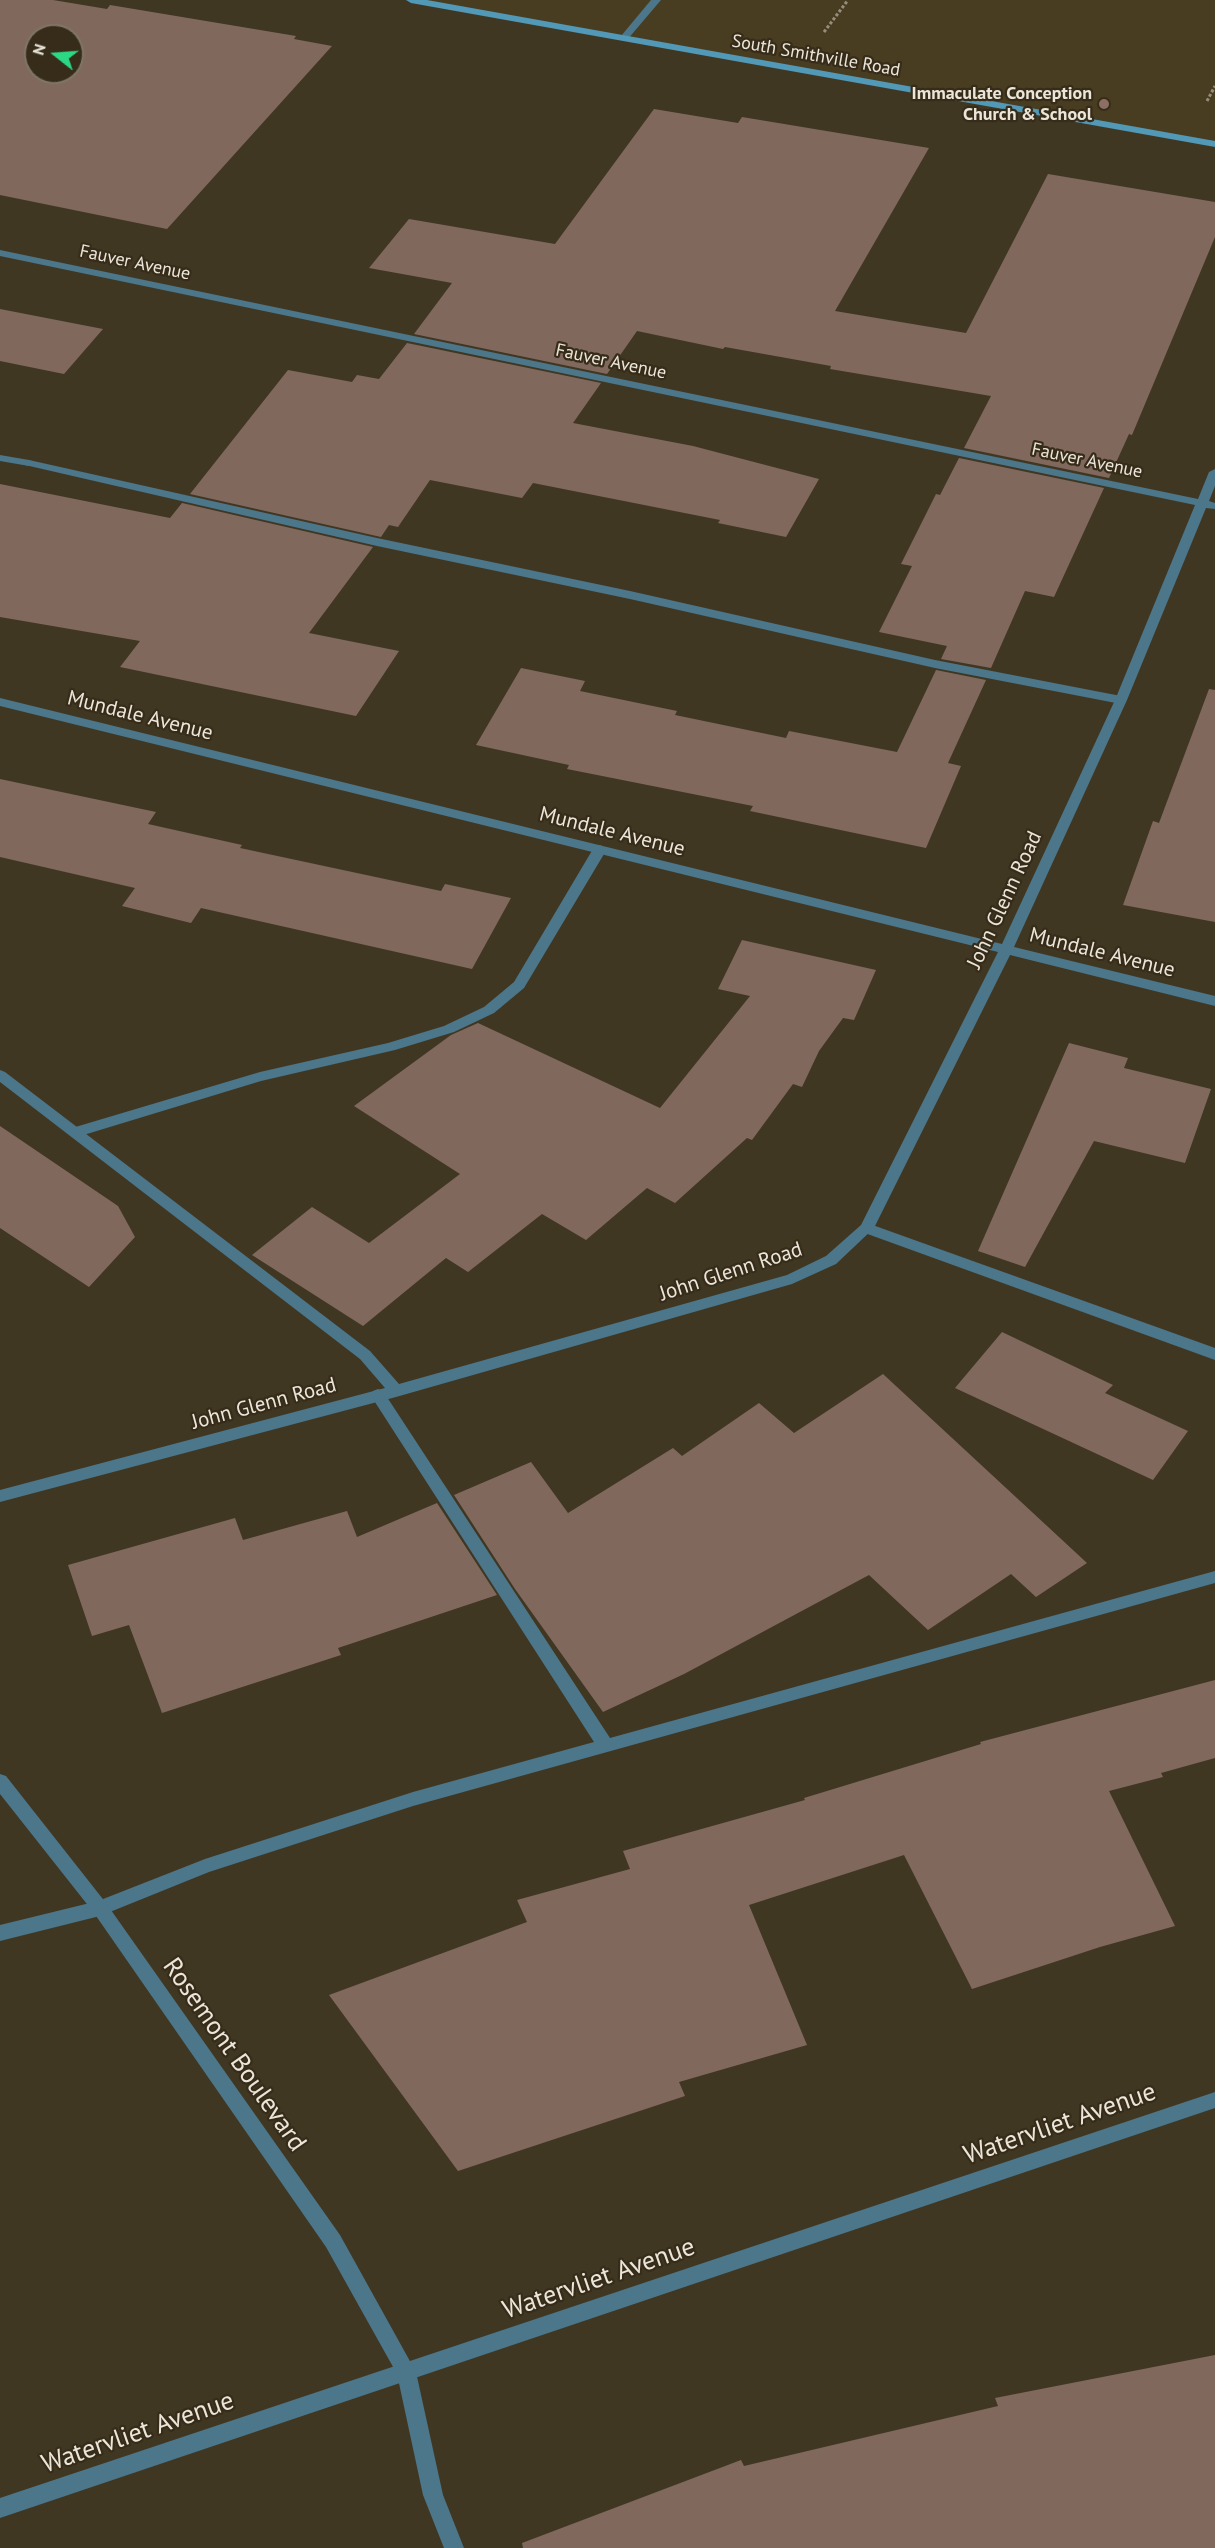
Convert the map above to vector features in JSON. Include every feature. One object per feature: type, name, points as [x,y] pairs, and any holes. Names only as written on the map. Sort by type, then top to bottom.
[{"type":"main road","name":"South Smithville Road","points":[[411,0],[1215,144]]},
{"type":"street","points":[[624,38],[656,0]]},
{"type":"street","name":"Fauver Avenue","points":[[0,253],[1209,505]]},
{"type":"street","points":[[0,458],[935,664],[1121,700]]},
{"type":"street","name":"John Glenn Road","points":[[0,1496],[396,1391],[792,1280],[831,1260],[867,1228],[1006,949],[1209,505],[1215,472]]},
{"type":"street","name":"Mundale Avenue","points":[[0,702],[1215,1001]]},
{"type":"street","points":[[77,1132],[260,1077],[400,1044],[449,1029],[489,1010],[519,985],[600,849]]},
{"type":"street","points":[[0,1075],[364,1355],[396,1391]]},
{"type":"street","points":[[867,1228],[1215,1354]]},
{"type":"street","points":[[378,1395],[606,1746]]},
{"type":"street","points":[[0,1933],[99,1908],[206,1866],[413,1799],[1215,1577]]},
{"type":"street","name":"Rosemont Boulevard","points":[[0,1781],[99,1908],[333,2241],[406,2372],[433,2495],[454,2548]]},
{"type":"street","name":"Watervliet Avenue","points":[[0,2508],[1215,2100]]},
{"type":"shaded area","name":"Immaculate Conception Church & School","points":[[411,0],[1215,0],[1215,144]]},
{"type":"building","points":[[0,0],[53,0],[107,9],[110,5],[296,36],[294,39],[332,46],[167,229],[0,195]]},
{"type":"building","points":[[654,109],[738,123],[742,117],[929,148],[835,311],[966,333],[1048,174],[1215,202],[1215,237],[1132,435],[1129,434],[1109,478],[964,448],[991,396],[830,369],[831,366],[725,347],[723,349],[637,331],[607,374],[414,334],[452,283],[369,268],[409,219],[555,244]]},
{"type":"building","points":[[0,309],[103,329],[64,374],[0,361]]},
{"type":"building","points":[[407,343],[601,383],[573,423],[693,446],[819,479],[786,537],[718,523],[720,520],[533,483],[522,498],[430,480],[398,527],[389,525],[381,537],[190,494],[288,370],[352,382],[357,375],[379,379]]},
{"type":"building","points":[[959,458],[1104,488],[1054,597],[1025,591],[991,668],[941,659],[947,646],[879,632],[912,566],[901,564],[936,494],[940,495]]},
{"type":"building","points":[[0,484],[170,518],[182,503],[373,547],[309,633],[399,651],[356,716],[120,667],[140,641],[0,617]]},
{"type":"building","points":[[521,668],[585,681],[580,691],[677,711],[675,715],[786,738],[789,731],[897,752],[936,670],[986,680],[948,763],[961,766],[926,848],[750,811],[753,806],[567,769],[569,765],[476,745]]},
{"type":"building","points":[[1209,689],[1215,690],[1215,922],[1123,905],[1153,821],[1159,823]]},
{"type":"building","points":[[0,779],[156,812],[148,824],[242,845],[240,848],[441,891],[445,884],[511,898],[472,969],[201,908],[191,923],[122,906],[135,888],[0,857]]},
{"type":"building","points":[[742,940],[876,970],[854,1020],[843,1018],[819,1051],[802,1087],[793,1084],[752,1140],[747,1138],[675,1203],[647,1188],[586,1240],[542,1214],[468,1272],[446,1258],[363,1326],[252,1255],[312,1207],[369,1243],[460,1174],[354,1106],[451,1035],[478,1023],[660,1108],[750,996],[718,989]]},
{"type":"building","points":[[1069,1043],[1128,1058],[1124,1068],[1211,1089],[1185,1163],[1094,1141],[1025,1267],[978,1251]]},
{"type":"building","points":[[0,1126],[118,1206],[135,1237],[89,1287],[0,1228]]},
{"type":"building","points":[[1002,1332],[1113,1385],[1105,1393],[1188,1431],[1153,1480],[955,1388]]},
{"type":"building","points":[[883,1374],[1087,1563],[1036,1597],[1011,1574],[928,1630],[869,1575],[684,1674],[603,1712],[515,1589],[454,1495],[531,1462],[568,1513],[673,1448],[682,1456],[759,1403],[794,1433]]},
{"type":"building","points":[[437,1503],[497,1595],[338,1648],[341,1655],[162,1713],[129,1625],[92,1636],[68,1565],[235,1518],[243,1540],[347,1511],[357,1537]]},
{"type":"building","points":[[1215,1680],[1215,1758],[1161,1773],[1163,1777],[1109,1791],[1175,1926],[1100,1947],[972,1989],[904,1855],[749,1905],[807,2045],[679,2082],[685,2096],[458,2171],[329,1995],[527,1922],[517,1900],[630,1869],[623,1851],[805,1800],[804,1798],[981,1744],[980,1742]]},
{"type":"building","points":[[1215,2355],[1215,2548],[523,2548],[522,2543],[741,2460],[744,2466],[998,2406],[995,2398]]},
{"type":"place","name":"Immaculate Conception Church & School","points":[[1104,104]]}]
